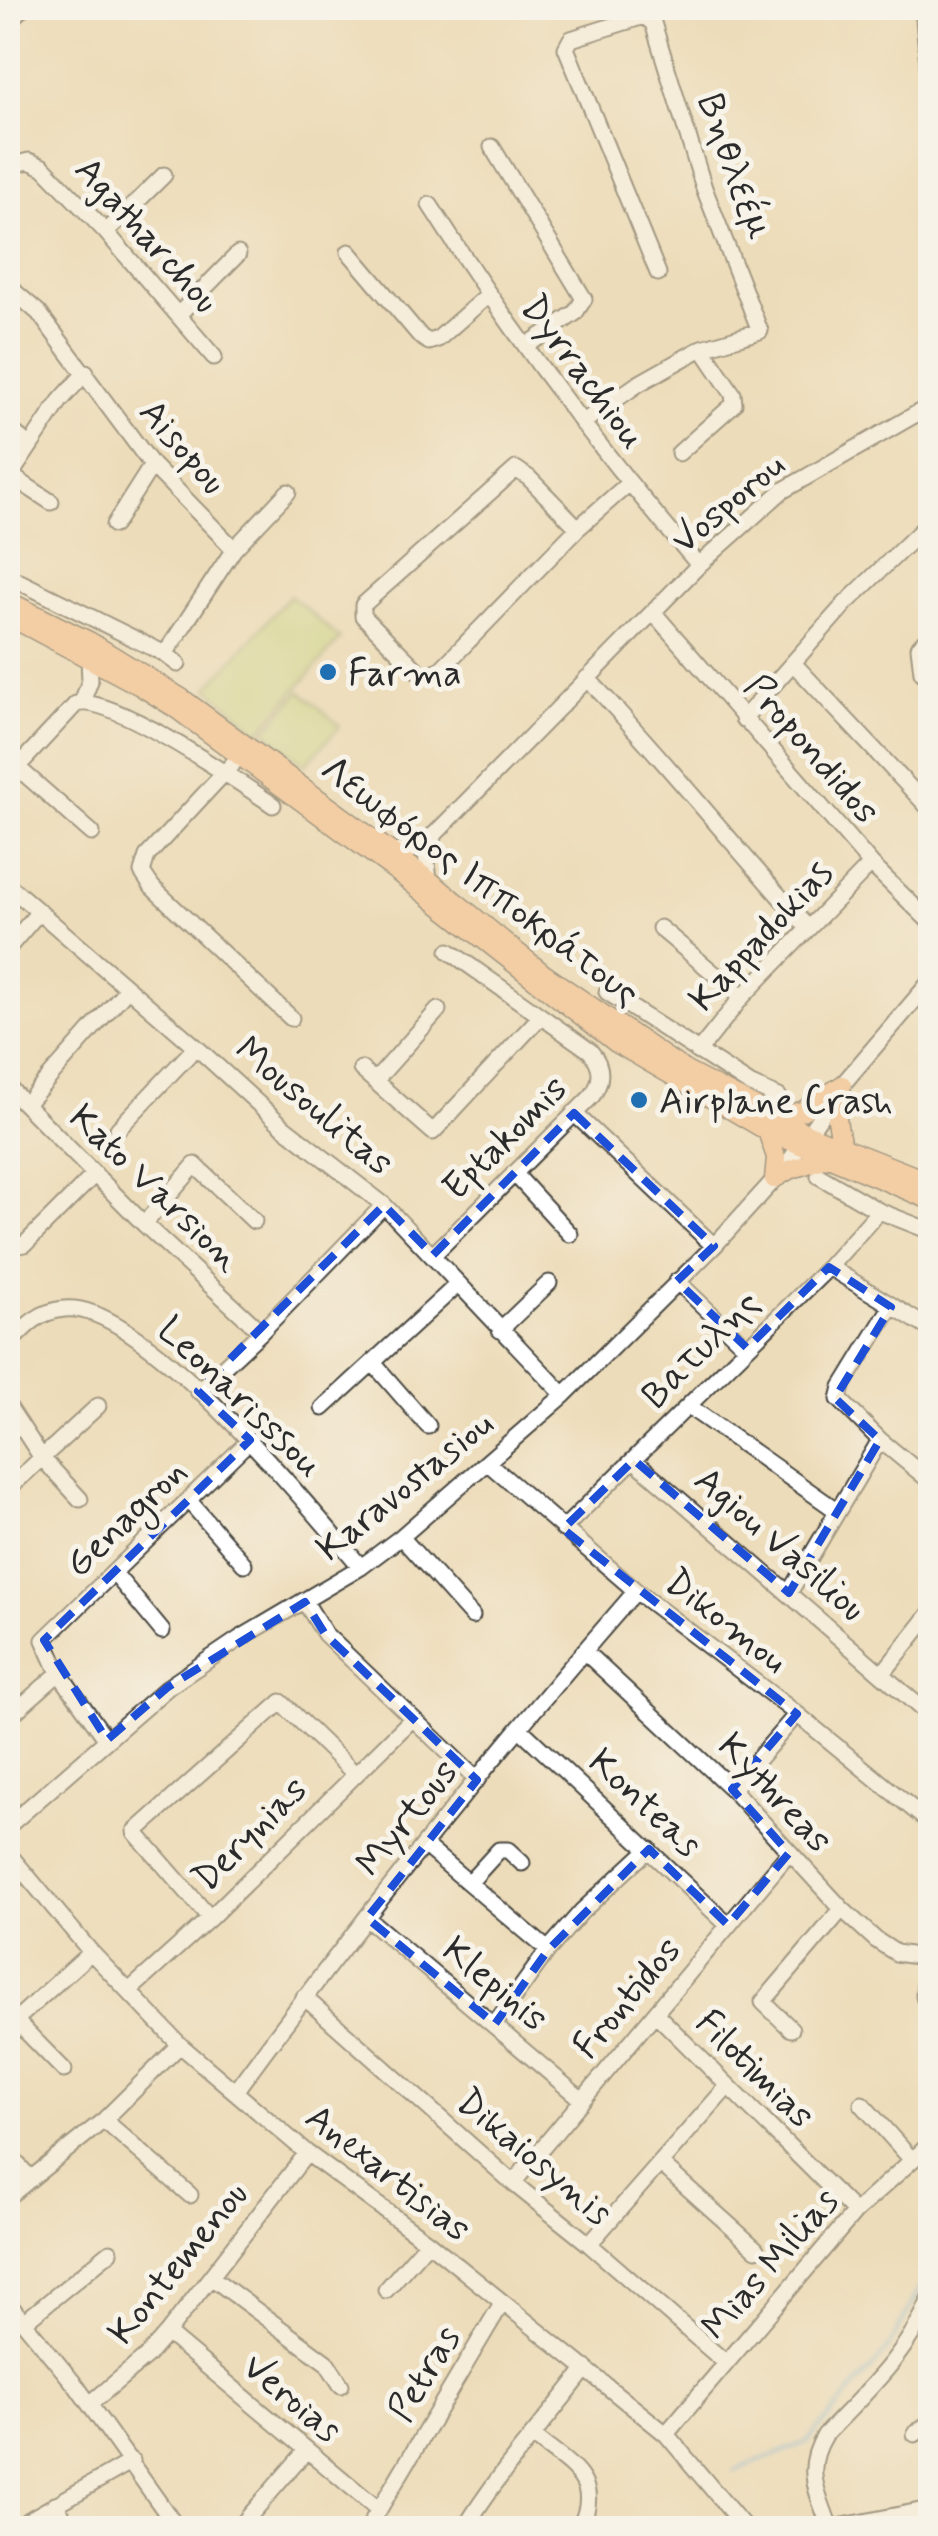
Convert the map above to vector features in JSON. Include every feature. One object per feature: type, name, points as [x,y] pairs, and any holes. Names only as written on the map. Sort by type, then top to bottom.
[{"type":"main road","points":[[8,20],[22,8]]},
{"type":"main road","name":"Λεωφόρος Ιπποκράτους","points":[[8,601],[89,640],[183,699],[429,880],[544,974],[686,1071],[829,1161],[930,1200]]},
{"type":"main road","name":"Λεωφόρος Ιπποκράτους","points":[[8,616],[175,708],[397,872],[616,1043],[679,1082],[769,1124]]},
{"type":"main road","points":[[774,1180],[776,1157],[769,1124],[802,1110],[842,1085]]},
{"type":"main road","points":[[774,1180],[788,1170],[829,1161],[842,1085]]},
{"type":"main road","name":"Λεωφόρος Ιπποκράτους","points":[[829,1161],[930,1182]]},
{"type":"street","name":"Βηθλεέμ","points":[[658,274],[566,52],[569,41],[639,16],[649,17],[653,23],[704,188],[760,332],[702,348]]},
{"type":"street","points":[[926,17],[930,88]]},
{"type":"street","points":[[492,147],[584,299],[576,314],[526,346]]},
{"type":"street","name":"Agatharchou","points":[[8,166],[29,161],[44,166],[214,357]]},
{"type":"street","points":[[106,232],[164,175]]},
{"type":"street","name":"Dyrrachiou","points":[[430,205],[488,295],[582,424],[699,566]]},
{"type":"street","points":[[349,252],[425,341],[438,340],[488,295]]},
{"type":"street","points":[[178,315],[238,254]]},
{"type":"street","name":"Aisopou","points":[[8,286],[40,314],[152,465],[234,549],[172,660],[8,576]]},
{"type":"street","points":[[582,424],[638,384],[702,348],[733,394],[734,404],[679,453]]},
{"type":"street","points":[[51,502],[9,477],[60,401],[86,372]]},
{"type":"street","name":"Vosporou","points":[[435,834],[699,566],[782,492],[930,406]]},
{"type":"street","points":[[8,428],[29,445]]},
{"type":"street","points":[[114,525],[152,465]]},
{"type":"street","points":[[578,528],[516,469],[363,606],[363,616],[420,672],[431,675],[578,528],[628,484]]},
{"type":"street","points":[[234,549],[288,492]]},
{"type":"street","points":[[744,718],[845,604],[928,530]]},
{"type":"street","name":"Propondidos","points":[[653,612],[871,864],[930,922]]},
{"type":"street","points":[[930,635],[919,647],[922,672],[930,680]]},
{"type":"street","points":[[88,658],[90,681],[79,703],[12,772],[92,833]]},
{"type":"street","points":[[794,664],[930,809]]},
{"type":"street","points":[[90,681],[113,671]]},
{"type":"street","points":[[588,678],[806,927]]},
{"type":"street","points":[[79,703],[100,705],[138,722],[273,805]]},
{"type":"street","points":[[240,756],[147,856],[142,872],[152,887],[291,1018]]},
{"type":"street","points":[[391,852],[411,850],[435,834]]},
{"type":"street","points":[[429,880],[426,853],[435,834]]},
{"type":"street","name":"Kappadokias","points":[[698,1052],[806,927],[871,864]]},
{"type":"street","name":"Mousoulitas","points":[[8,885],[284,1128],[384,1205],[564,1394]]},
{"type":"street","points":[[8,948],[38,913]]},
{"type":"street","points":[[660,928],[742,997]]},
{"type":"street","name":"Eptakomis","points":[[433,1255],[597,1089],[600,1066],[590,1051],[448,951]]},
{"type":"street","name":"Karavostasiou","points":[[8,1826],[168,1687],[401,1538],[564,1394],[714,1246],[774,1180],[842,1085],[930,982]]},
{"type":"street","points":[[26,1104],[128,988]]},
{"type":"street","points":[[606,992],[751,1085],[779,1097]]},
{"type":"street","points":[[375,1082],[438,1010]]},
{"type":"street","points":[[361,1069],[432,1132],[540,1017]]},
{"type":"street","points":[[118,1128],[196,1047]]},
{"type":"street","name":"Kato Varsion","points":[[8,1087],[144,1224],[261,1332]]},
{"type":"street","points":[[574,1113],[714,1246]]},
{"type":"street","points":[[829,1161],[880,1210],[930,1231]]},
{"type":"street","points":[[144,1224],[194,1165],[254,1221]]},
{"type":"street","points":[[8,1242],[14,1246],[25,1244],[94,1174]]},
{"type":"street","points":[[514,1174],[570,1234]]},
{"type":"street","points":[[198,1390],[261,1332],[384,1205]]},
{"type":"street","name":"Βατυλης","points":[[562,1529],[829,1268],[880,1210]]},
{"type":"street","points":[[829,1268],[930,1329]]},
{"type":"street","points":[[677,1281],[747,1348]]},
{"type":"street","points":[[500,1330],[550,1283]]},
{"type":"street","points":[[323,1408],[458,1284]]},
{"type":"street","points":[[890,1306],[839,1394],[842,1404],[930,1481]]},
{"type":"street","name":"Leonarisssou","points":[[8,1345],[34,1317],[66,1308],[101,1316],[130,1332],[250,1440],[361,1566]]},
{"type":"street","points":[[374,1364],[428,1426]]},
{"type":"street","points":[[8,1406],[42,1458],[80,1499]]},
{"type":"street","points":[[8,1489],[98,1406]]},
{"type":"street","points":[[688,1406],[836,1510]]},
{"type":"street","name":"Genagron","points":[[59,1673],[44,1640],[250,1440]]},
{"type":"street","points":[[789,1593],[880,1440]]},
{"type":"street","name":"Agiou Vasiliou","points":[[634,1460],[930,1716]]},
{"type":"street","name":"Dikomou","points":[[488,1463],[636,1591],[928,1814]]},
{"type":"street","points":[[189,1501],[244,1564]]},
{"type":"street","points":[[401,1538],[472,1616]]},
{"type":"street","points":[[114,1574],[162,1631]]},
{"type":"street","name":"Myrtous","points":[[236,2090],[424,1845],[636,1591]]},
{"type":"street","points":[[306,1602],[325,1634],[477,1780]]},
{"type":"street","points":[[883,1674],[930,1614]]},
{"type":"street","name":"Kythreas","points":[[584,1651],[732,1789],[842,1909],[876,1940],[896,1952],[928,1959]]},
{"type":"street","points":[[8,1718],[59,1673],[107,1740]]},
{"type":"street","points":[[210,1918],[134,1832],[281,1702],[355,1774]]},
{"type":"street","points":[[732,1789],[797,1714]]},
{"type":"street","name":"Derynias","points":[[128,1991],[210,1918],[412,1719]]},
{"type":"street","name":"Konteas","points":[[520,1728],[728,1925]]},
{"type":"street","points":[[424,1845],[548,1950]]},
{"type":"street","points":[[495,2024],[548,1950],[582,1911],[649,1849]]},
{"type":"street","points":[[469,1883],[499,1850],[508,1850],[522,1863]]},
{"type":"street","name":"Frontidos","points":[[513,2183],[788,1852]]},
{"type":"street","name":"Anexartisias","points":[[8,1853],[90,1952],[180,2045],[307,2152],[428,2242],[666,2434],[745,2528]]},
{"type":"street","points":[[791,2029],[763,2002],[842,1909]]},
{"type":"street","name":"Klepinis","points":[[367,1918],[582,2100]]},
{"type":"street","points":[[64,2070],[10,2020],[90,1952]]},
{"type":"street","points":[[928,1959],[924,1997],[930,2003]]},
{"type":"street","name":"Dikaiosynis","points":[[304,1998],[513,2183],[726,2363]]},
{"type":"street","name":"Filotimias","points":[[654,2013],[855,2212]]},
{"type":"street","points":[[8,2198],[104,2120],[180,2045]]},
{"type":"street","points":[[589,2244],[728,2086]]},
{"type":"street","points":[[862,2104],[912,2160]]},
{"type":"street","points":[[104,2120],[190,2195]]},
{"type":"street","name":"Mias Milias","points":[[666,2434],[855,2212],[930,2144]]},
{"type":"street","name":"Kontemenou","points":[[90,2404],[167,2334],[307,2152]]},
{"type":"street","points":[[8,2154],[31,2179]]},
{"type":"street","points":[[660,2163],[756,2249]]},
{"type":"street","points":[[386,2290],[428,2242]]},
{"type":"street","points":[[24,2322],[110,2252]]},
{"type":"street","points":[[211,2277],[326,2363],[341,2385]]},
{"type":"street","points":[[930,2299],[918,2328],[894,2364],[825,2435],[812,2463],[832,2528],[930,2510]]},
{"type":"street","name":"Petras","points":[[368,2528],[502,2302]]},
{"type":"street","points":[[8,2303],[90,2404],[177,2528]]},
{"type":"street","name":"Veroias","points":[[167,2334],[379,2510]]},
{"type":"street","points":[[466,2528],[488,2491],[586,2368]]},
{"type":"street","points":[[915,2434],[930,2422]]},
{"type":"street","points":[[534,2437],[587,2484],[590,2500],[579,2528]]},
{"type":"street","points":[[239,2528],[306,2451]]},
{"type":"street","points":[[15,2528],[132,2461]]},
{"type":"street","points":[[55,2504],[70,2528]]},
{"type":"highlighted area","points":[[574,1113],[714,1246],[677,1281],[747,1348],[829,1267],[891,1307],[835,1398],[880,1440],[789,1593],[634,1460],[563,1529],[797,1714],[732,1789],[789,1853],[728,1925],[649,1849],[548,1950],[495,2024],[367,1918],[477,1780],[325,1634],[305,1602],[168,1687],[107,1740],[44,1640],[250,1440],[198,1391],[384,1205],[433,1255]]},
{"type":"green space","points":[[290,595],[340,639],[259,732],[208,688]]},
{"type":"green space","points":[[300,691],[340,726],[305,765],[265,731]]},
{"type":"waterway","points":[[734,2471],[807,2442],[888,2349],[930,2270]]},
{"type":"place","name":"Farma","points":[[328,672]]},
{"type":"place","name":"Airplane Crash","points":[[639,1100]]}]
